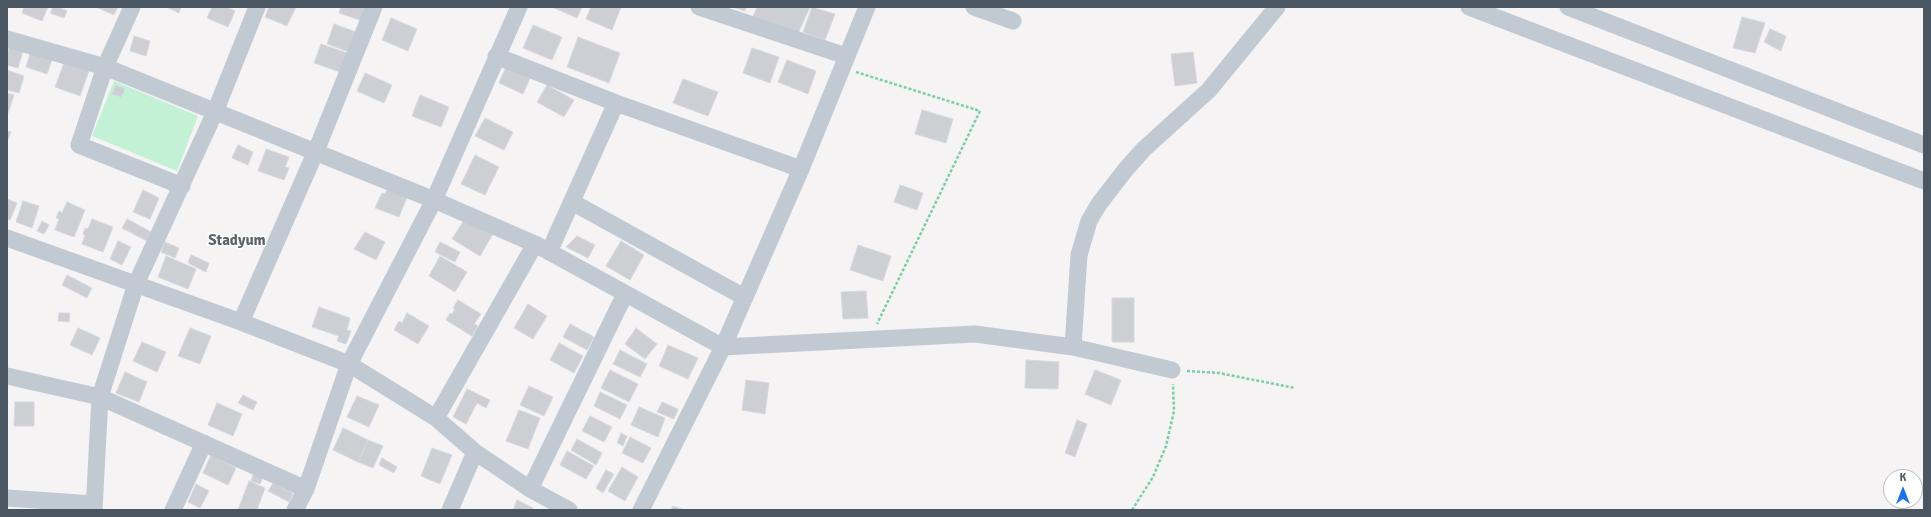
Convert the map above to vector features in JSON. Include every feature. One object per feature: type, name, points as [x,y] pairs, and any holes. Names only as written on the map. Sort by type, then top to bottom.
[{"type":"street","points":[[132,7],[105,67],[79,145],[182,186]]},
{"type":"street","points":[[7,498],[94,507],[100,397],[136,284],[215,112],[257,7]]},
{"type":"street","points":[[241,322],[316,151],[374,7]]},
{"type":"street","points":[[295,510],[306,489],[349,364],[453,161],[496,56],[519,7]]},
{"type":"street","points":[[699,7],[844,62]]},
{"type":"street","points":[[641,510],[723,347],[801,169],[867,7]]},
{"type":"street","points":[[974,7],[1013,21]]},
{"type":"street","points":[[1072,347],[1079,255],[1090,221],[1100,204],[1126,169],[1144,149],[1209,90],[1277,7]]},
{"type":"street","points":[[1469,7],[1924,181]]},
{"type":"street","points":[[1568,7],[1924,145]]},
{"type":"street","points":[[7,39],[105,67],[316,151],[434,200],[542,248],[723,347],[975,334],[1072,347],[1172,370]]},
{"type":"street","points":[[496,56],[616,103],[801,169]]},
{"type":"street","points":[[436,418],[572,202],[616,103]]},
{"type":"street","points":[[572,202],[744,297]]},
{"type":"street","points":[[7,238],[241,322],[349,364],[436,418],[475,452],[530,489],[569,510]]},
{"type":"street","points":[[530,489],[625,294]]},
{"type":"street","points":[[7,376],[100,397],[306,489]]},
{"type":"street","points":[[173,510],[204,443]]},
{"type":"street","points":[[450,510],[475,452]]},
{"type":"path","points":[[844,62],[980,111],[869,339]]},
{"type":"path","points":[[1132,510],[1155,472],[1171,430],[1174,394],[1172,370],[1219,373],[1295,388]]},
{"type":"green space","points":[[114,81],[198,116],[177,171],[92,136]]},
{"type":"building","points":[[24,7],[48,7],[42,21],[22,13]]},
{"type":"building","points":[[53,7],[58,7],[67,11],[64,18],[50,13]]},
{"type":"building","points":[[96,7],[118,7],[114,15]]},
{"type":"building","points":[[166,7],[181,7],[179,13]]},
{"type":"building","points":[[212,7],[226,7],[235,11],[228,27],[207,18]]},
{"type":"building","points":[[269,7],[296,7],[287,26],[265,17]]},
{"type":"building","points":[[341,7],[368,7],[363,21],[339,13]]},
{"type":"building","points":[[552,7],[582,7],[577,18]]},
{"type":"building","points":[[591,7],[621,7],[612,30],[586,19]]},
{"type":"building","points":[[732,7],[746,7],[745,11]]},
{"type":"building","points":[[757,7],[810,7],[797,36],[753,17]]},
{"type":"building","points":[[812,7],[835,14],[825,40],[803,32]]},
{"type":"building","points":[[1742,17],[1765,23],[1755,53],[1733,48]]},
{"type":"building","points":[[391,18],[417,29],[408,51],[382,40]]},
{"type":"building","points":[[334,24],[356,32],[349,52],[327,44]]},
{"type":"building","points":[[533,25],[562,37],[552,60],[523,48]]},
{"type":"building","points":[[1770,29],[1786,36],[1781,51],[1764,42]]},
{"type":"building","points":[[134,36],[150,41],[146,56],[130,51]]},
{"type":"building","points":[[578,37],[620,53],[609,83],[567,67]]},
{"type":"building","points":[[10,44],[24,48],[18,68],[7,65],[7,55]]},
{"type":"building","points":[[321,44],[347,53],[340,72],[314,63]]},
{"type":"building","points":[[32,47],[54,54],[47,74],[26,67]]},
{"type":"building","points":[[752,48],[779,57],[770,83],[743,73]]},
{"type":"building","points":[[1193,52],[1197,83],[1175,86],[1171,54]]},
{"type":"building","points":[[787,60],[816,71],[808,94],[778,82]]},
{"type":"building","points":[[64,63],[89,71],[80,96],[55,87]]},
{"type":"building","points":[[506,67],[530,78],[523,94],[499,83]]},
{"type":"building","points":[[7,70],[24,76],[19,93],[7,90]]},
{"type":"building","points":[[365,73],[392,85],[384,103],[357,91]]},
{"type":"building","points":[[683,79],[718,92],[708,116],[673,103]]},
{"type":"building","points":[[116,85],[125,89],[121,97],[112,94]]},
{"type":"building","points":[[547,85],[574,100],[564,117],[537,102]]},
{"type":"building","points":[[7,93],[14,95],[8,113],[7,113]]},
{"type":"building","points":[[420,95],[449,107],[441,127],[412,116]]},
{"type":"building","points":[[922,110],[953,119],[946,143],[915,134]]},
{"type":"building","points":[[485,118],[513,132],[504,150],[475,136]]},
{"type":"building","points":[[7,131],[11,132],[7,142]]},
{"type":"building","points":[[238,145],[253,152],[248,165],[232,158]]},
{"type":"building","points":[[266,149],[289,157],[285,167],[289,168],[284,180],[258,171]]},
{"type":"building","points":[[475,155],[499,167],[485,195],[461,184]]},
{"type":"building","points":[[900,185],[923,193],[917,210],[894,202]]},
{"type":"building","points":[[387,189],[407,197],[399,217],[375,208],[382,193],[385,194]]},
{"type":"building","points":[[143,190],[159,198],[150,219],[133,212]]},
{"type":"building","points":[[7,199],[17,203],[10,220],[7,219]]},
{"type":"building","points":[[23,201],[39,206],[32,228],[16,222]]},
{"type":"building","points":[[67,202],[85,210],[74,237],[55,230],[59,219],[56,218],[59,211],[62,213]]},
{"type":"building","points":[[466,217],[493,234],[480,256],[452,239]]},
{"type":"building","points":[[92,219],[113,227],[103,252],[82,244],[85,235],[83,234],[85,228],[88,229]]},
{"type":"building","points":[[127,219],[153,233],[149,242],[122,228]]},
{"type":"building","points":[[42,221],[49,225],[44,234],[37,231]]},
{"type":"building","points":[[365,232],[385,242],[376,260],[354,249]]},
{"type":"building","points":[[577,236],[595,245],[588,258],[566,247]]},
{"type":"building","points":[[118,241],[131,247],[122,265],[110,259]]},
{"type":"building","points":[[621,241],[644,255],[630,280],[606,266]]},
{"type":"building","points":[[165,242],[179,248],[175,258],[161,252]]},
{"type":"building","points":[[440,242],[460,252],[455,262],[435,252]]},
{"type":"building","points":[[858,245],[891,256],[883,281],[850,270]]},
{"type":"building","points":[[191,255],[209,263],[206,272],[188,263]]},
{"type":"building","points":[[166,256],[196,269],[188,289],[158,277]]},
{"type":"building","points":[[440,256],[467,272],[455,292],[429,276]]},
{"type":"building","points":[[67,275],[92,288],[87,298],[62,285]]},
{"type":"building","points":[[866,291],[868,318],[843,319],[841,292]]},
{"type":"building","points":[[1112,298],[1134,298],[1134,342],[1112,342]]},
{"type":"building","points":[[458,300],[481,314],[474,324],[478,326],[472,336],[446,320],[450,313],[452,314],[455,309],[453,308]]},
{"type":"building","points":[[528,304],[547,316],[533,339],[514,328]]},
{"type":"building","points":[[319,307],[350,318],[347,330],[351,331],[346,344],[337,341],[339,336],[312,327]]},
{"type":"building","points":[[59,313],[70,313],[69,322],[58,321]]},
{"type":"building","points":[[407,313],[429,326],[418,344],[394,330],[399,321],[402,323]]},
{"type":"building","points":[[570,324],[594,337],[587,350],[563,337]]},
{"type":"building","points":[[78,328],[100,338],[92,355],[70,345]]},
{"type":"building","points":[[190,328],[211,336],[200,364],[178,356]]},
{"type":"building","points":[[636,328],[657,344],[645,359],[625,344]]},
{"type":"building","points":[[142,342],[166,352],[157,372],[133,361]]},
{"type":"building","points":[[559,343],[583,356],[574,373],[550,360]]},
{"type":"building","points":[[668,345],[698,358],[688,379],[659,366]]},
{"type":"building","points":[[620,350],[647,364],[640,377],[613,364]]},
{"type":"building","points":[[1026,360],[1059,362],[1058,389],[1025,388]]},
{"type":"building","points":[[610,370],[638,384],[629,402],[601,388]]},
{"type":"building","points":[[1095,370],[1121,380],[1111,405],[1085,394]]},
{"type":"building","points":[[125,372],[147,382],[139,402],[116,393]]},
{"type":"building","points":[[746,380],[769,383],[765,414],[742,410]]},
{"type":"building","points":[[529,386],[553,397],[544,416],[520,405]]},
{"type":"building","points":[[467,389],[490,400],[486,408],[477,403],[466,424],[453,417]]},
{"type":"building","points":[[600,392],[627,405],[620,419],[594,406]]},
{"type":"building","points":[[243,395],[257,402],[253,410],[238,403]]},
{"type":"building","points":[[357,396],[379,405],[369,427],[347,417]]},
{"type":"building","points":[[15,402],[34,402],[34,426],[14,426]]},
{"type":"building","points":[[662,402],[678,409],[674,419],[657,412]]},
{"type":"building","points":[[217,403],[242,414],[233,436],[208,425]]},
{"type":"building","points":[[639,407],[665,418],[658,437],[631,425]]},
{"type":"building","points":[[519,410],[540,418],[528,449],[506,441]]},
{"type":"building","points":[[590,416],[612,427],[604,442],[582,431]]},
{"type":"building","points":[[1077,420],[1087,424],[1075,457],[1065,453]]},
{"type":"building","points":[[343,428],[368,440],[358,462],[333,450]]},
{"type":"building","points":[[621,433],[627,436],[623,446],[617,443]]},
{"type":"building","points":[[630,437],[651,448],[643,463],[622,453]]},
{"type":"building","points":[[577,439],[602,453],[596,465],[571,450]]},
{"type":"building","points":[[368,440],[383,446],[373,468],[358,462]]},
{"type":"building","points":[[432,448],[452,455],[440,484],[421,476]]},
{"type":"building","points":[[567,451],[594,466],[586,479],[560,465]]},
{"type":"building","points":[[211,455],[236,468],[228,485],[203,473]]},
{"type":"building","points":[[382,458],[397,467],[394,473],[379,465]]},
{"type":"building","points":[[622,467],[638,477],[625,501],[608,491]]},
{"type":"building","points":[[606,470],[614,474],[603,493],[596,488]]},
{"type":"building","points":[[254,473],[263,477],[260,484],[251,481]]},
{"type":"building","points":[[249,481],[265,488],[257,510],[238,510]]},
{"type":"building","points":[[273,483],[293,493],[289,502],[268,491]]},
{"type":"building","points":[[196,484],[209,491],[200,508],[188,502]]},
{"type":"building","points":[[517,500],[533,508],[532,510],[513,510]]},
{"type":"building","points":[[673,506],[684,510],[671,510]]},
{"type":"district","name":"Stadyum","points":[[237,241]]}]
